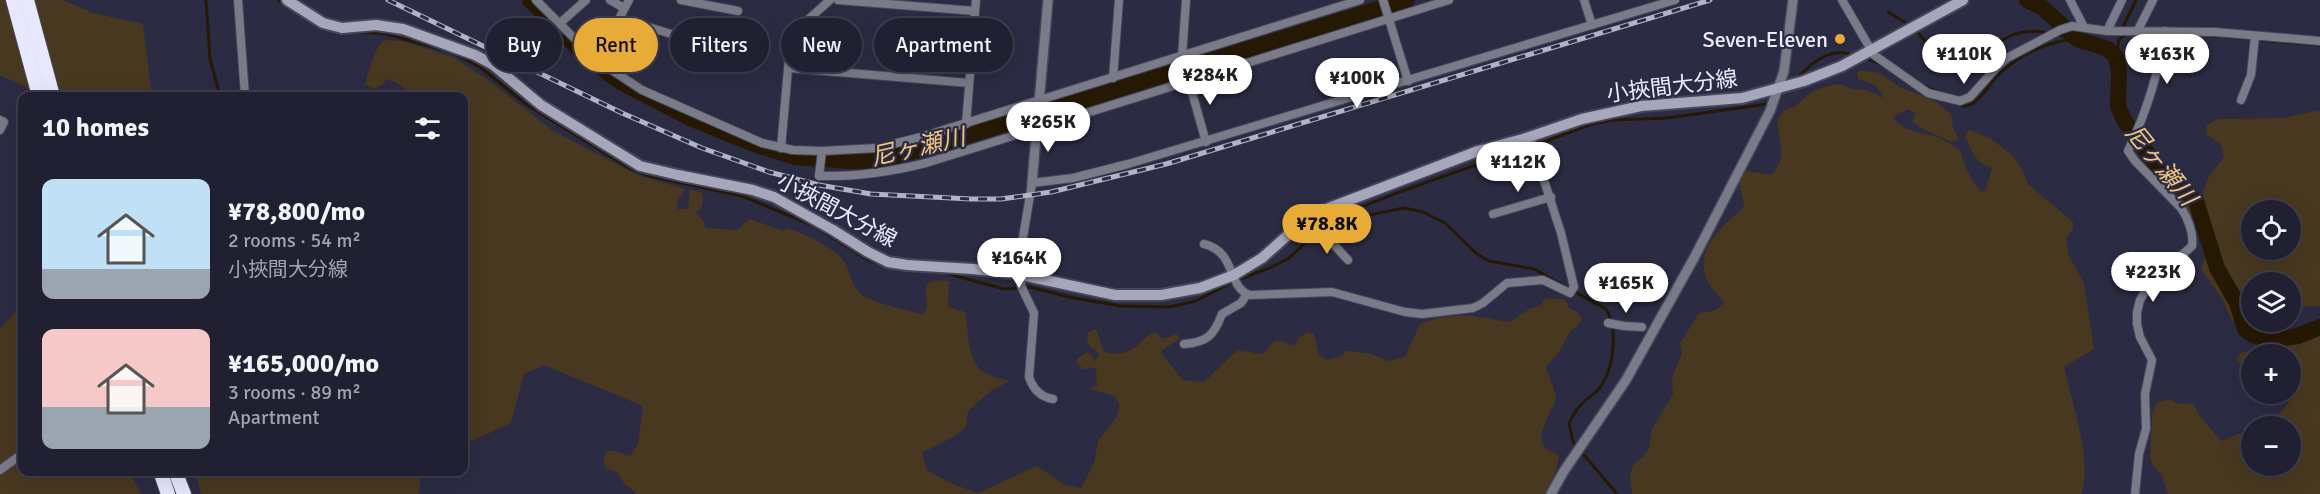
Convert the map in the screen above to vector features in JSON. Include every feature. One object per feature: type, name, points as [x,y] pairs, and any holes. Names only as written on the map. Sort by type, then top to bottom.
[{"type":"highway","points":[[14,0],[36,62],[51,92]]},
{"type":"highway","points":[[27,0],[39,92]]},
{"type":"highway","points":[[162,476],[168,494]]},
{"type":"highway","points":[[177,476],[184,494]]},
{"type":"main road","name":"小挾間大分線","points":[[287,0],[323,23],[342,28],[376,25],[403,29],[475,55],[492,64],[541,105],[633,162],[662,172],[753,190],[774,197],[888,262],[1020,275],[1104,294],[1140,297],[1190,290],[1236,279],[1316,219],[1478,151],[1530,137],[1582,119],[1625,109],[1730,100],[1779,88],[1828,72],[1963,0]]},
{"type":"street","points":[[238,0],[245,92]]},
{"type":"street","points":[[536,0],[553,18]]},
{"type":"street","points":[[562,21],[586,0]]},
{"type":"street","points":[[610,0],[624,8]]},
{"type":"street","points":[[629,0],[620,17],[670,34]]},
{"type":"street","points":[[681,0],[738,11]]},
{"type":"street","points":[[810,18],[830,0]]},
{"type":"street","points":[[838,0],[975,11]]},
{"type":"street","points":[[966,124],[976,0]]},
{"type":"street","points":[[1048,0],[1032,183],[1020,275],[1021,286],[1034,313],[1029,376],[1032,385],[1039,393],[1053,399]]},
{"type":"street","points":[[1113,78],[1119,0]]},
{"type":"street","points":[[1186,0],[1182,57],[1206,142]]},
{"type":"street","points":[[562,27],[596,59],[642,90],[751,140],[781,148],[821,154],[877,148],[966,124],[1039,103],[1360,0]]},
{"type":"street","points":[[1383,0],[1408,81]]},
{"type":"street","points":[[821,154],[819,176],[849,177],[904,169],[1036,124],[1449,0]]},
{"type":"street","points":[[1584,0],[1592,25]]},
{"type":"street","points":[[1032,183],[1101,172],[1675,0]]},
{"type":"street","points":[[1551,494],[1564,471],[1613,401],[1646,345],[1738,173],[1779,88],[1784,71],[1793,0]]},
{"type":"street","points":[[1842,0],[1870,51],[1928,93],[1964,100],[1973,94],[1999,64],[2018,51],[2068,27],[2111,31],[2215,32],[2320,40]]},
{"type":"street","points":[[2070,0],[2085,27]]},
{"type":"street","points":[[2111,31],[2122,0]]},
{"type":"street","points":[[2138,30],[2153,0]]},
{"type":"street","points":[[2135,494],[2139,454],[2147,422],[2145,394],[2152,360],[2140,337],[2136,324],[2137,312],[2140,300],[2150,283],[2192,246],[2193,241],[2187,217],[2181,208],[2128,151],[2152,88],[2165,31]]},
{"type":"street","points":[[2241,100],[2251,75],[2255,36]]},
{"type":"street","points":[[781,148],[789,72]]},
{"type":"street","points":[[837,72],[969,83]]},
{"type":"street","points":[[0,120],[4,122],[0,130]]},
{"type":"street","points":[[1247,294],[1332,292],[1405,312],[1422,314],[1473,308],[1483,303],[1507,283],[1543,280],[1572,290],[1551,197],[1530,137]]},
{"type":"street","points":[[1493,214],[1551,197]]},
{"type":"street","points":[[1316,219],[1324,234],[1347,260]]},
{"type":"street","points":[[1204,244],[1224,255],[1236,279],[1247,294]]},
{"type":"street","points":[[1184,344],[1199,342],[1212,334],[1217,329],[1222,314],[1241,303],[1247,294]]},
{"type":"street","points":[[1608,323],[1642,327]]},
{"type":"street","points":[[0,470],[18,457]]},
{"type":"shaded area","points":[[0,0],[63,0],[93,13],[143,24],[152,92],[36,92],[0,75]]},
{"type":"shaded area","points":[[386,40],[402,41],[453,57],[487,79],[553,131],[640,176],[685,190],[678,200],[677,209],[688,209],[690,190],[701,192],[702,204],[699,211],[695,212],[704,221],[705,228],[737,230],[750,219],[783,231],[786,228],[817,241],[843,260],[856,289],[871,299],[923,315],[927,308],[926,285],[934,280],[949,281],[948,307],[965,312],[975,363],[987,374],[1010,381],[992,390],[968,411],[966,427],[953,437],[922,453],[927,470],[950,483],[978,493],[1037,466],[1065,485],[1081,488],[1094,463],[1098,441],[1116,418],[1120,405],[1115,396],[1090,389],[1097,385],[1096,368],[1083,369],[1077,363],[1077,359],[1087,352],[1092,355],[1095,362],[1099,355],[1091,348],[1087,340],[1088,333],[1096,329],[1104,351],[1118,354],[1141,343],[1151,333],[1157,333],[1162,339],[1177,334],[1180,339],[1162,350],[1161,353],[1183,380],[1204,382],[1239,350],[1263,354],[1274,341],[1282,341],[1290,345],[1296,344],[1298,338],[1308,332],[1314,334],[1319,355],[1327,360],[1342,356],[1345,351],[1349,351],[1372,354],[1388,361],[1405,357],[1420,324],[1455,316],[1475,316],[1510,322],[1531,308],[1540,306],[1545,299],[1551,298],[1565,299],[1569,308],[1577,312],[1582,319],[1576,328],[1571,330],[1559,352],[1546,367],[1556,398],[1543,430],[1542,442],[1545,448],[1559,456],[1553,485],[1548,494],[637,494],[624,483],[617,472],[606,469],[603,459],[607,451],[631,455],[638,444],[643,406],[544,365],[524,374],[511,423],[468,443],[468,92],[408,92],[396,82],[387,79],[381,86],[373,89],[365,84],[380,45]]},
{"type":"shaded area","points":[[1863,70],[1880,73],[1898,86],[1935,101],[1949,112],[1953,119],[1952,126],[1959,140],[1951,142],[1912,122],[1916,114],[1909,109],[1893,117],[1908,129],[1939,138],[1960,150],[1968,172],[1981,192],[1986,189],[1992,168],[1986,166],[1975,156],[1965,136],[1969,130],[1990,138],[2013,156],[2028,184],[2073,222],[2073,229],[2066,239],[2069,256],[2084,283],[2094,349],[2064,367],[2083,449],[2085,466],[2081,494],[1632,494],[1630,474],[1634,464],[1649,448],[1652,429],[1673,394],[1672,378],[1682,353],[1680,343],[1699,313],[1714,311],[1724,303],[1708,283],[1705,275],[1705,254],[1714,237],[1744,207],[1740,188],[1743,175],[1747,171],[1771,175],[1777,168],[1781,155],[1778,119],[1785,110],[1794,107],[1814,90],[1839,84],[1853,89],[1866,90],[1884,98],[1874,85],[1858,79],[1857,72]]},
{"type":"shaded area","points":[[2320,112],[2320,306],[2307,306],[2301,309],[2301,272],[2241,272],[2241,323],[2232,321],[2222,299],[2201,269],[2212,237],[2178,200],[2175,192],[2184,191],[2202,196],[2209,176],[2224,157],[2220,143],[2207,135],[2206,126],[2217,119],[2284,118]]},
{"type":"shaded area","points":[[18,309],[18,476],[132,476],[141,494],[0,494],[0,329]]},
{"type":"shaded area","points":[[2313,332],[2320,333],[2320,494],[2168,494],[2162,475],[2153,466],[2150,457],[2152,414],[2157,402],[2171,399],[2176,403],[2193,404],[2221,441],[2241,433],[2241,476],[2301,476],[2301,416],[2275,416],[2287,404],[2301,404],[2301,344],[2284,344]]},
{"type":"shaded area","points":[[2241,353],[2241,364],[2236,359]]},
{"type":"shaded area","points":[[196,476],[421,476],[419,494],[201,494]]},
{"type":"waterway","points":[[206,0],[210,59],[219,92]]},
{"type":"waterway","points":[[278,0],[319,26]]},
{"type":"waterway","name":"尼ヶ瀬川","points":[[530,0],[586,56],[622,83],[690,118],[754,144],[794,157],[850,161],[880,160],[941,144],[1407,0]]},
{"type":"waterway","name":"尼ヶ瀬川","points":[[2027,0],[2043,8],[2077,39],[2108,49],[2116,57],[2119,72],[2118,106],[2124,120],[2156,165],[2196,201],[2217,268],[2237,303],[2245,329],[2253,335],[2272,340],[2298,336],[2320,327]]},
{"type":"waterway","points":[[2122,29],[2136,0]]},
{"type":"waterway","points":[[1888,12],[1908,24]]},
{"type":"waterway","points":[[1918,33],[1942,60],[1954,66],[1979,55],[2009,36],[2034,31],[2049,33]]},
{"type":"waterway","points":[[349,32],[383,33],[451,52],[480,67],[527,105],[629,168],[649,176],[742,196],[814,226],[868,260],[884,265]]},
{"type":"waterway","points":[[2055,34],[2077,39]]},
{"type":"waterway","points":[[2116,57],[2119,39],[2127,34]]},
{"type":"waterway","points":[[2166,35],[2216,36],[2320,45]]},
{"type":"waterway","points":[[1962,106],[1968,106],[1978,99],[2000,73],[2025,55],[2052,43],[2072,39]]},
{"type":"waterway","points":[[1797,78],[1827,55],[1849,54]]},
{"type":"waterway","points":[[1868,59],[1884,66]]},
{"type":"waterway","points":[[1924,86],[1938,92]]},
{"type":"waterway","points":[[1536,145],[1589,125],[1612,120],[1667,118],[1767,104]]},
{"type":"waterway","points":[[1322,228],[1332,220],[1383,198],[1526,148]]},
{"type":"waterway","points":[[941,272],[1004,289],[1030,287],[1069,297],[1121,306],[1169,307],[1196,301],[1235,281],[1274,266],[1289,258],[1307,241],[1330,229],[1369,215],[1404,208],[1423,212],[1445,223],[1477,254],[1489,261],[1534,269],[1606,309],[1610,317],[1613,336],[1610,366],[1601,386],[1578,408],[1569,423],[1573,442],[1617,494]]},
{"type":"railway","points":[[388,0],[622,113],[702,148],[769,172],[819,185],[871,194],[971,199],[1001,199],[1051,192],[1166,164],[1710,0]]},
{"type":"place","name":"Seven-Eleven","points":[[1840,39]]}]
